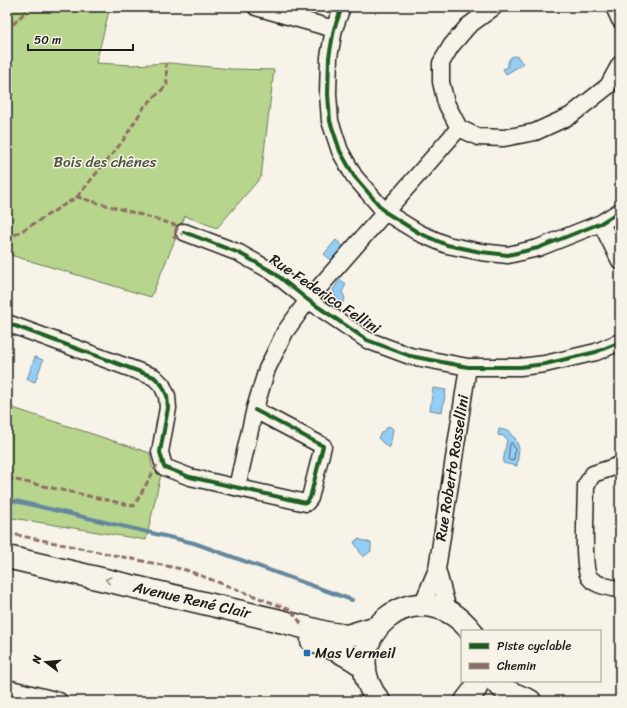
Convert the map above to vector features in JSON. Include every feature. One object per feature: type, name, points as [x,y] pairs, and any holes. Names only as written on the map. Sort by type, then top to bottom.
[{"type":"main road","name":"Avenue René Clair","points":[[7,557],[327,633],[347,636],[377,627]]},
{"type":"main road","name":"Avenue René Clair","points":[[7,570],[130,601],[324,644],[344,652],[365,667]]},
{"type":"main road","points":[[379,701],[368,681],[365,667],[366,653],[370,640],[377,627],[389,616],[405,608],[422,605],[435,606],[448,610],[463,620],[470,630]]},
{"type":"main road","points":[[466,701],[476,688],[478,682]]},
{"type":"main road","points":[[496,682],[506,691],[530,701]]},
{"type":"street","points":[[256,7],[334,29]]},
{"type":"street","points":[[342,7],[334,29],[329,57],[328,94],[330,121],[340,151],[354,176],[385,212],[419,233],[447,246],[508,255],[538,248],[601,223],[620,211]]},
{"type":"street","points":[[494,7],[468,26],[450,46],[440,63],[441,82],[446,104],[459,128],[478,137],[504,138],[535,132],[570,116],[608,86],[620,64]]},
{"type":"street","points":[[614,7],[620,20]]},
{"type":"street","points":[[237,487],[255,410],[270,363],[285,332],[308,300],[445,142],[459,128]]},
{"type":"street","points":[[601,223],[620,261]]},
{"type":"street","name":"Rue Federico Fellini","points":[[184,232],[239,253],[273,272],[308,300],[367,340],[410,356],[468,367],[520,368],[545,364],[596,352],[620,342]]},
{"type":"street","points":[[7,323],[154,377],[162,384],[167,396],[168,408],[160,452],[164,467],[190,477],[306,503],[310,498],[323,446],[255,410]]},
{"type":"street","name":"Rue Roberto Rossellini","points":[[422,605],[436,569],[468,367]]},
{"type":"street","points":[[620,465],[593,474],[586,485],[585,565],[589,578],[599,584],[620,590]]},
{"type":"street","name":"Rue Roberto Rossellini","points":[[436,569],[448,610]]},
{"type":"street","points":[[7,688],[59,701]]},
{"type":"green space","name":"Bois des chênes","points":[[7,7],[110,7],[96,63],[132,65],[170,63],[231,69],[274,70],[261,177],[217,228],[185,216],[151,297],[7,254]]},
{"type":"green space","points":[[7,406],[150,453],[152,467],[161,474],[146,540],[7,517]]},
{"type":"water","points":[[513,56],[518,57],[523,64],[506,74],[503,69],[508,67],[510,58]]},
{"type":"water","points":[[336,240],[344,247],[332,261],[324,254]]},
{"type":"water","points":[[340,279],[346,284],[342,292],[345,298],[342,304],[337,300],[333,290]]},
{"type":"water","points":[[35,357],[43,360],[35,382],[27,379]]},
{"type":"water","points":[[433,388],[446,390],[442,412],[430,410]]},
{"type":"water","points":[[389,426],[393,429],[390,447],[388,447],[378,438]]},
{"type":"water","points":[[499,429],[510,431],[515,438],[519,448],[517,466],[503,463],[507,439],[498,435]]},
{"type":"water","points":[[358,539],[371,543],[371,551],[363,557],[354,542]]},
{"type":"waterway","points":[[7,499],[194,543],[352,600]]},
{"type":"marked path","points":[[7,31],[24,13],[26,7]]},
{"type":"marked path","points":[[77,197],[122,142],[144,107],[167,85],[166,63]]},
{"type":"marked path","points":[[7,240],[77,197],[178,226],[174,237],[176,238],[184,232]]},
{"type":"marked path","points":[[7,478],[134,506],[157,465],[163,462]]},
{"type":"marked path","points":[[7,533],[186,570],[291,610],[303,626]]},
{"type":"cycle path","points":[[342,7],[334,29],[329,57],[328,94],[330,121],[340,151],[354,176],[385,212],[419,233],[447,245],[481,252],[508,255],[538,248],[601,223],[620,211]]},
{"type":"cycle path","points":[[184,232],[239,253],[273,272],[308,300],[367,340],[410,356],[468,367],[520,367],[545,364],[596,352],[620,342]]},
{"type":"cycle path","points":[[7,323],[154,377],[162,385],[167,396],[168,408],[160,452],[164,467],[190,477],[306,503],[310,498],[323,446],[255,410]]},
{"type":"place","name":"Mas Vermeil","points":[[307,653]]}]
